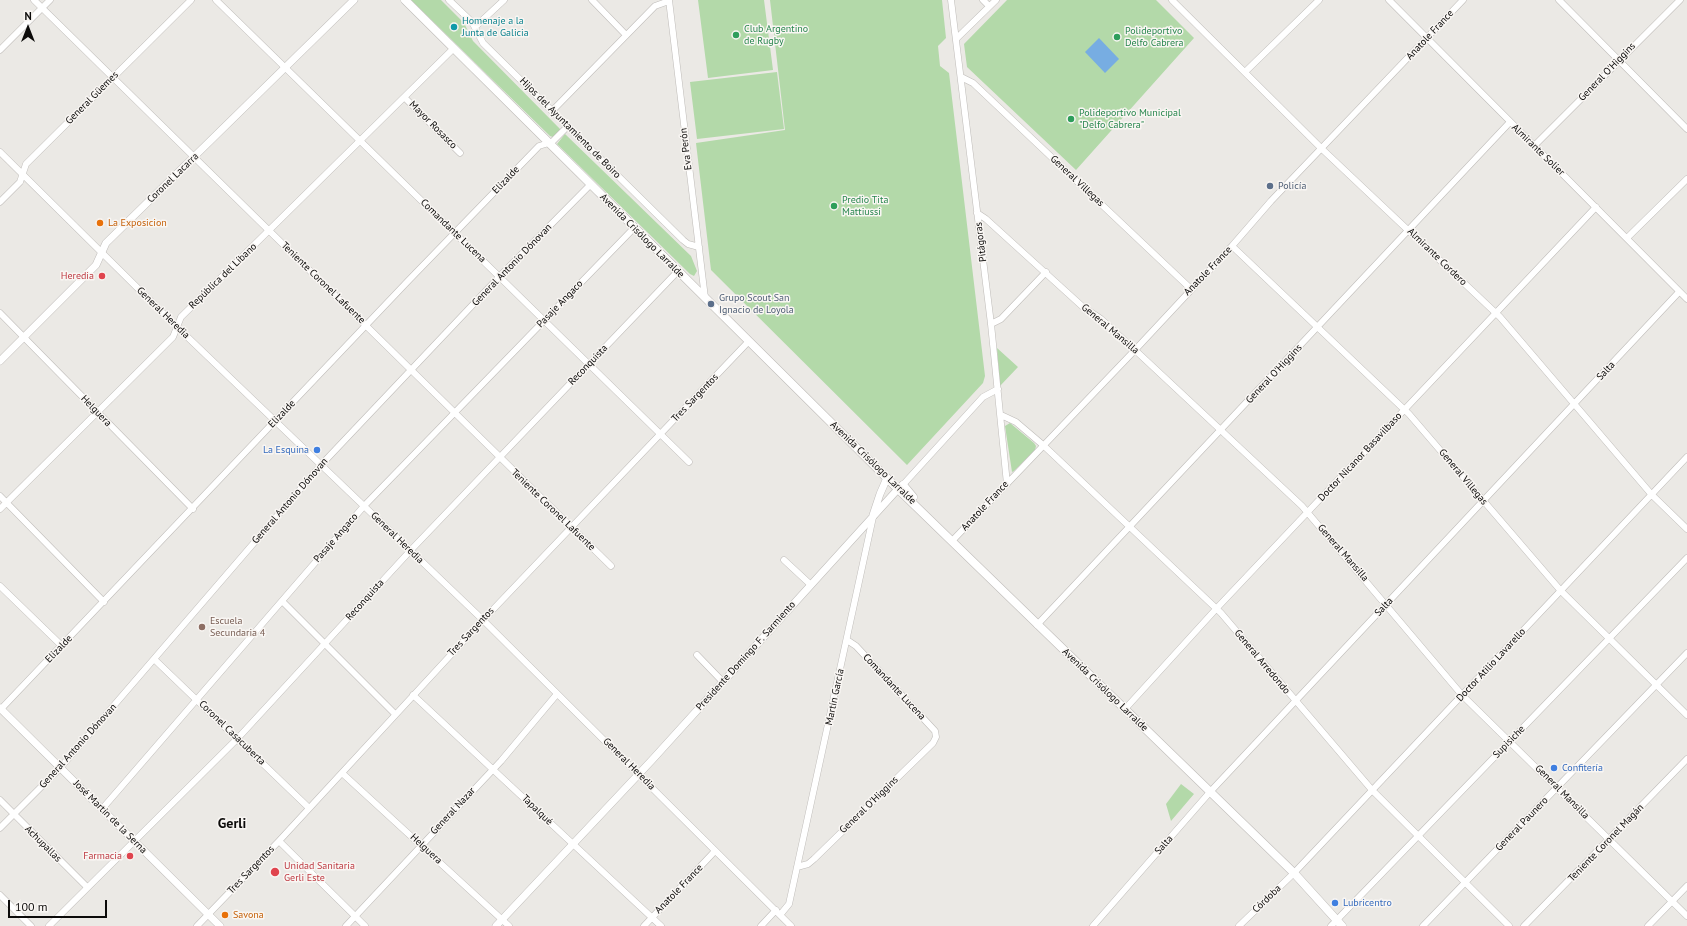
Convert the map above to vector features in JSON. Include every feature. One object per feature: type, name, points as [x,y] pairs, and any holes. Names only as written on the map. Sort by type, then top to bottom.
[{"type":"main road","name":"Avenida Crisólogo Larralde","points":[[405,0],[887,478],[900,487],[1037,625],[1294,873],[1336,924]]},
{"type":"street","name":"Teniente Coronel Lafuente","points":[[34,0],[499,458],[611,566]]},
{"type":"street","points":[[0,50],[50,0]]},
{"type":"street","name":"General Güemes","points":[[0,202],[20,182],[26,164],[191,0]]},
{"type":"street","name":"Comandante Lucena","points":[[216,0],[689,462]]},
{"type":"street","name":"Coronel Lacarra","points":[[0,361],[96,265],[103,254],[106,243],[354,0]]},
{"type":"street","name":"Hijos del Ayuntamiento de Boiro","points":[[450,0],[475,27],[483,43],[683,240],[688,244],[699,247]]},
{"type":"street","points":[[475,27],[504,0]]},
{"type":"street","points":[[592,0],[626,34]]},
{"type":"street","name":"Pitágoras","points":[[952,0],[991,324],[1007,484]]},
{"type":"street","points":[[983,0],[989,6]]},
{"type":"street","points":[[956,39],[996,0]]},
{"type":"street","name":"Almirante Cordero","points":[[1172,0],[1322,149],[1496,313],[1652,495],[1687,529]]},
{"type":"street","points":[[1246,72],[1319,0]]},
{"type":"street","name":"Almirante Solier","points":[[1389,0],[1687,299]]},
{"type":"street","name":"Anatole France","points":[[952,541],[1135,350],[1232,246],[1271,201],[1463,0]]},
{"type":"street","points":[[1559,0],[1687,129]]},
{"type":"street","name":"General O'Higgins","points":[[1535,145],[1619,59],[1680,0]]},
{"type":"street","points":[[552,111],[655,6],[669,1]]},
{"type":"street","name":"Eva Perón","points":[[669,1],[705,298]]},
{"type":"street","name":"República del Líbano","points":[[0,509],[173,338],[181,317],[405,98],[454,48]]},
{"type":"street","name":"General Villegas","points":[[961,77],[973,83],[1191,289]]},
{"type":"street","name":"Mayor Rosasco","points":[[405,98],[460,153]]},
{"type":"street","name":"General O'Higgins","points":[[1037,625],[1130,528],[1510,122]]},
{"type":"street","name":"Elizalde","points":[[0,708],[62,646],[193,509],[455,232],[539,146],[552,142],[568,126]]},
{"type":"street","name":"General Heredia","points":[[0,152],[275,422],[483,620],[792,926]]},
{"type":"street","points":[[1627,238],[1687,179]]},
{"type":"street","name":"General Antonio Dónovan","points":[[0,828],[60,768],[321,465],[500,276],[591,184]]},
{"type":"street","name":"Doctor Nicanor Basavilbaso","points":[[1125,709],[1216,609],[1309,513],[1596,207]]},
{"type":"street","name":"General Mansilla","points":[[977,213],[986,219],[1046,272],[1083,307],[1102,319],[1309,513],[1462,695],[1510,740],[1687,916]]},
{"type":"street","name":"Pasaje Angaco","points":[[102,809],[364,506],[634,228]]},
{"type":"street","name":"General Villegas","points":[[1232,246],[1405,410],[1561,591],[1687,714]]},
{"type":"street","name":"Reconquista","points":[[49,926],[238,738],[410,551],[678,271]]},
{"type":"street","points":[[991,324],[1001,319],[1046,272]]},
{"type":"street","name":"Salta","points":[[1093,926],[1210,792],[1679,292]]},
{"type":"street","name":"Helguera","points":[[0,313],[193,509]]},
{"type":"street","name":"Tres Sargentos","points":[[196,926],[279,841],[412,695],[749,341]]},
{"type":"street","name":"Presidente Domingo F. Sarmiento","points":[[496,926],[639,774],[983,397],[998,388]]},
{"type":"street","name":"General Arredondo","points":[[1001,415],[1016,422],[1043,445],[1216,609],[1372,790],[1509,926]]},
{"type":"street","name":"Doctor Atilio Lavarello","points":[[1294,873],[1687,457]]},
{"type":"street","name":"Martín García","points":[[778,912],[789,904],[873,517],[877,500],[887,478]]},
{"type":"street","points":[[0,496],[104,602]]},
{"type":"street","name":"Supisiche","points":[[1336,924],[1417,836],[1687,558]]},
{"type":"street","points":[[784,560],[811,585]]},
{"type":"street","points":[[0,586],[62,646]]},
{"type":"street","points":[[282,601],[395,714]]},
{"type":"street","name":"Comandante Lucena","points":[[847,640],[862,651],[935,731],[936,737]]},
{"type":"street","name":"General Paunero","points":[[1423,926],[1687,653]]},
{"type":"street","points":[[697,656],[723,682]]},
{"type":"street","name":"Coronel Casacuberta","points":[[154,659],[197,698],[309,808]]},
{"type":"street","name":"General Nazar","points":[[346,926],[494,769],[558,694]]},
{"type":"street","name":"Tapalqué","points":[[412,695],[494,769],[573,845],[661,926]]},
{"type":"street","name":"José Martín de la Serna","points":[[0,708],[220,926]]},
{"type":"street","name":"General O'Higgins","points":[[797,867],[808,864],[814,859],[933,743],[936,737]]},
{"type":"street","name":"Teniente Coronel Magán","points":[[1524,926],[1687,759]]},
{"type":"street","name":"Helguera","points":[[342,773],[509,926]]},
{"type":"street","name":"Achupallas","points":[[0,800],[87,887]]},
{"type":"street","points":[[279,841],[365,926]]},
{"type":"street","name":"Anatole France","points":[[644,926],[715,851]]},
{"type":"street","name":"Córdoba","points":[[1239,926],[1294,873]]},
{"type":"street","points":[[1648,926],[1687,886]]},
{"type":"street","points":[[0,895],[31,926]]},
{"type":"street","points":[[761,926],[778,912]]},
{"type":"green space","points":[[411,0],[441,0],[464,23],[473,41],[561,130],[553,137],[550,136]]},
{"type":"green space","name":"Club Argentino de Rugby","points":[[698,0],[764,0],[773,70],[708,78]]},
{"type":"green space","name":"Predio Tita Mattiussi","points":[[770,0],[942,0],[946,38],[938,46],[940,66],[949,73],[985,376],[983,383],[907,465],[711,270],[696,143],[785,130]]},
{"type":"green space","name":"Polideportivo Municipal \"Delfo Cabrera\"","points":[[1007,0],[1156,0],[1194,38],[1076,170],[967,67],[964,44]]},
{"type":"green space","points":[[777,72],[784,129],[697,139],[690,82]]},
{"type":"green space","points":[[565,134],[691,256],[697,271],[694,276],[690,274],[557,144]]},
{"type":"green space","points":[[997,348],[1018,367],[1000,386]]},
{"type":"green space","points":[[1010,423],[1036,446],[1035,450],[1012,472],[1005,426]]},
{"type":"green space","points":[[1181,784],[1194,794],[1171,821],[1166,804]]},
{"type":"water","points":[[1099,38],[1119,59],[1105,73],[1085,52]]},
{"type":"place","name":"Homenaje a la Junta de Galicia","points":[[454,27]]},
{"type":"place","name":"Club Argentino de Rugby","points":[[736,35]]},
{"type":"place","name":"Polideportivo Delfo Cabrera","points":[[1117,37]]},
{"type":"place","name":"Polideportivo Municipal \"Delfo Cabrera\"","points":[[1071,119]]},
{"type":"place","name":"Policía","points":[[1270,186]]},
{"type":"place","name":"Predio Tita Mattiussi","points":[[834,206]]},
{"type":"place","name":"La Exposicion","points":[[100,223]]},
{"type":"place","name":"Heredia","points":[[102,276]]},
{"type":"place","name":"Grupo Scout San Ignacio de Loyola","points":[[711,304]]},
{"type":"place","name":"La Esquina","points":[[317,450]]},
{"type":"place","name":"Escuela Secundaria 4","points":[[202,627]]},
{"type":"place","name":"Confitería","points":[[1554,768]]},
{"type":"place","name":"Farmacia","points":[[130,856]]},
{"type":"place","name":"Unidad Sanitaria Gerli Este","points":[[275,872]]},
{"type":"place","name":"Lubricentro","points":[[1335,903]]},
{"type":"place","name":"Savona","points":[[225,915]]},
{"type":"district","name":"Gerli","points":[[232,824]]}]
